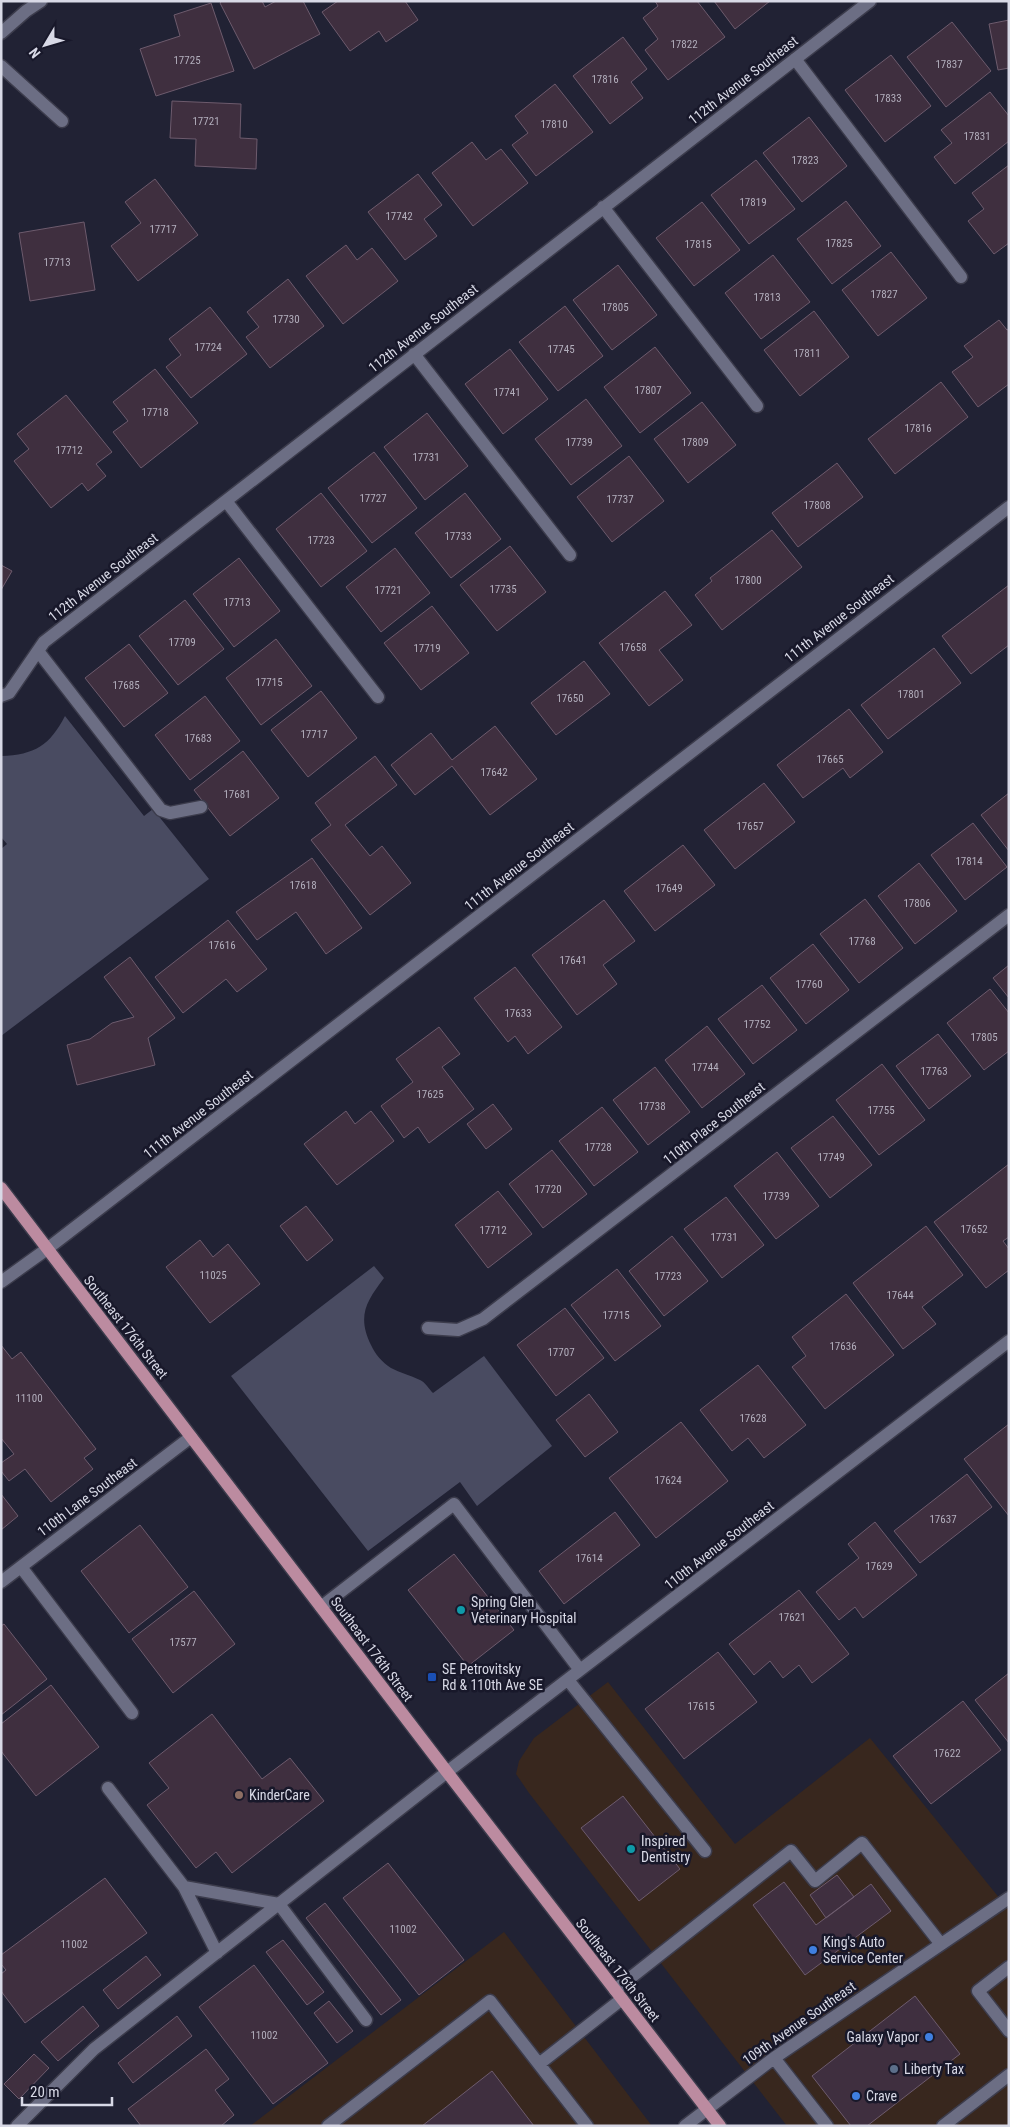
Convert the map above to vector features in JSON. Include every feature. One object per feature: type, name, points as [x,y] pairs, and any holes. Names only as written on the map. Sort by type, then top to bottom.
[{"type":"main road","name":"Southeast 176th Street","points":[[1,1188],[720,2126]]},
{"type":"street","points":[[1,33],[26,11],[41,1]]},
{"type":"street","name":"112th Avenue Southeast","points":[[5,694],[44,642],[870,1]]},
{"type":"street","points":[[794,59],[960,277]]},
{"type":"street","points":[[1,66],[62,121]]},
{"type":"street","points":[[604,207],[757,406]]},
{"type":"street","points":[[414,354],[570,554]]},
{"type":"street","points":[[226,501],[378,697]]},
{"type":"street","name":"111th Avenue Southeast","points":[[1,1282],[47,1249],[1009,507]]},
{"type":"street","points":[[38,651],[161,810],[170,813],[202,807]]},
{"type":"street","name":"110th Place Southeast","points":[[428,1328],[458,1330],[483,1319],[1009,915]]},
{"type":"street","name":"110th Avenue Southeast","points":[[17,2126],[94,2050],[447,1772],[1009,1340]]},
{"type":"street","name":"110th Lane Southeast","points":[[1,1582],[191,1437]]},
{"type":"street","points":[[321,1607],[454,1504],[580,1670]]},
{"type":"street","points":[[21,1567],[132,1712]]},
{"type":"street","points":[[568,1680],[704,1851]]},
{"type":"street","points":[[108,1788],[184,1887],[217,1953]]},
{"type":"street","points":[[539,2064],[791,1851],[815,1881],[862,1843],[940,1943]]},
{"type":"street","points":[[184,1887],[279,1904],[366,2020]]},
{"type":"street","name":"109th Avenue Southeast","points":[[685,2126],[774,2058],[940,1943],[1009,1898]]},
{"type":"street","points":[[1009,1967],[978,1991],[1009,2031]]},
{"type":"street","points":[[328,2126],[490,2001],[587,2126]]},
{"type":"street","points":[[774,2058],[827,2126]]},
{"type":"street","points":[[943,2126],[1009,2075]]},
{"type":"shaded area","points":[[65,716],[144,816],[153,809],[209,879],[1,1036],[1,849],[7,844],[1,837],[1,756],[32,751],[40,746],[53,734]]},
{"type":"shaded area","points":[[374,1266],[384,1278],[368,1302],[364,1317],[367,1335],[377,1355],[391,1368],[422,1381],[433,1393],[484,1356],[552,1446],[477,1506],[460,1482],[368,1551],[231,1376]]},
{"type":"shaded area","points":[[608,1682],[735,1844],[870,1738],[1009,1910],[1009,2126],[787,2126],[516,1774],[519,1761],[534,1738]]},
{"type":"shaded area","points":[[504,1932],[652,2126],[250,2126]]},
{"type":"building","points":[[222,1],[262,1],[265,7],[276,1],[303,1],[320,34],[254,69],[220,3]]},
{"type":"building","points":[[338,1],[405,1],[418,20],[386,42],[379,31],[350,51],[322,12]]},
{"type":"building","points":[[655,1],[697,1],[725,37],[668,80],[645,50],[658,39],[643,18],[658,6]]},
{"type":"building","points":[[714,1],[770,1],[735,29]]},
{"type":"building","points":[[211,3],[234,71],[156,96],[140,49],[180,36],[174,15]]},
{"type":"building","points":[[1009,20],[1009,68],[998,70],[989,24]]},
{"type":"building","points":[[952,22],[991,71],[946,107],[907,57]]},
{"type":"building","points":[[623,37],[647,69],[631,82],[643,98],[610,124],[573,76]]},
{"type":"building","points":[[891,55],[931,106],[885,142],[845,90]]},
{"type":"building","points":[[555,84],[593,132],[536,176],[512,145],[528,133],[515,116]]},
{"type":"building","points":[[990,92],[1009,116],[1009,141],[955,184],[934,157],[952,143],[941,130]]},
{"type":"building","points":[[172,101],[241,104],[240,138],[257,139],[256,169],[195,166],[196,139],[170,138]]},
{"type":"building","points":[[809,117],[847,166],[802,202],[763,153]]},
{"type":"building","points":[[472,142],[486,160],[501,149],[528,183],[473,226],[432,173]]},
{"type":"building","points":[[756,160],[795,209],[749,244],[711,195]]},
{"type":"building","points":[[1009,165],[1009,243],[994,254],[968,221],[984,209],[972,193]]},
{"type":"building","points":[[418,174],[442,205],[424,219],[437,236],[405,260],[368,212]]},
{"type":"building","points":[[155,179],[198,235],[138,281],[111,246],[141,223],[125,202]]},
{"type":"building","points":[[846,201],[881,246],[832,284],[797,239]]},
{"type":"building","points":[[702,202],[740,250],[694,286],[656,238]]},
{"type":"building","points":[[84,222],[95,290],[30,301],[19,233]]},
{"type":"building","points":[[346,245],[357,260],[372,248],[398,281],[343,324],[306,276]]},
{"type":"building","points":[[891,252],[927,298],[878,336],[842,290]]},
{"type":"building","points":[[773,255],[810,302],[761,339],[725,293]]},
{"type":"building","points":[[618,265],[657,315],[612,350],[573,300]]},
{"type":"building","points":[[288,279],[324,326],[270,368],[246,337],[259,327],[247,312]]},
{"type":"building","points":[[565,306],[603,356],[558,391],[519,342]]},
{"type":"building","points":[[210,307],[247,354],[191,398],[166,367],[181,355],[169,339]]},
{"type":"building","points":[[814,311],[849,357],[800,396],[764,350]]},
{"type":"building","points":[[999,320],[1007,330],[1009,329],[1009,384],[978,407],[952,372],[973,357],[964,346]]},
{"type":"building","points":[[655,347],[691,393],[640,433],[604,387]]},
{"type":"building","points":[[510,349],[548,399],[503,434],[465,384]]},
{"type":"building","points":[[155,369],[198,423],[141,468],[113,432],[128,421],[113,402]]},
{"type":"building","points":[[941,382],[968,417],[895,474],[868,439]]},
{"type":"building","points":[[66,395],[112,452],[96,464],[106,476],[88,491],[82,483],[51,508],[14,461],[29,449],[17,434]]},
{"type":"building","points":[[586,399],[622,446],[571,485],[535,439]]},
{"type":"building","points":[[702,402],[736,445],[688,483],[654,439]]},
{"type":"building","points":[[427,413],[468,466],[425,500],[384,447]]},
{"type":"building","points":[[374,452],[417,508],[372,543],[328,488]]},
{"type":"building","points":[[629,456],[664,501],[612,542],[577,497]]},
{"type":"building","points":[[837,463],[863,497],[798,547],[772,513]]},
{"type":"building","points":[[321,493],[367,551],[321,587],[276,529]]},
{"type":"building","points":[[465,493],[501,539],[451,578],[415,533]]},
{"type":"building","points":[[772,530],[802,567],[722,630],[695,595],[712,581],[710,578]]},
{"type":"building","points":[[510,546],[546,592],[497,631],[460,585]]},
{"type":"building","points":[[395,548],[430,593],[381,632],[346,587]]},
{"type":"building","points":[[239,558],[280,611],[234,647],[193,594]]},
{"type":"building","points":[[1,565],[12,571],[1,590]]},
{"type":"building","points":[[1009,585],[1009,645],[971,674],[942,636]]},
{"type":"building","points":[[665,591],[692,625],[659,650],[683,680],[649,706],[599,643]]},
{"type":"building","points":[[185,600],[224,649],[178,685],[139,636]]},
{"type":"building","points":[[432,606],[469,653],[421,690],[384,643]]},
{"type":"building","points":[[276,639],[312,686],[261,725],[226,678]]},
{"type":"building","points":[[129,644],[168,693],[124,727],[85,678]]},
{"type":"building","points":[[934,648],[961,683],[888,739],[861,705]]},
{"type":"building","points":[[584,661],[610,694],[556,735],[531,703]]},
{"type":"building","points":[[321,691],[357,738],[308,777],[271,730]]},
{"type":"building","points":[[205,696],[240,741],[190,780],[155,735]]},
{"type":"building","points":[[849,709],[883,752],[850,778],[843,768],[803,798],[777,765]]},
{"type":"building","points":[[495,726],[537,779],[490,815],[452,766],[415,795],[391,765],[431,733],[452,760]]},
{"type":"building","points":[[243,751],[279,798],[230,836],[194,790]]},
{"type":"building","points":[[375,756],[397,785],[345,825],[370,856],[382,846],[411,883],[370,915],[311,840],[331,825],[315,803]]},
{"type":"building","points":[[764,783],[795,822],[735,869],[704,830]]},
{"type":"building","points":[[1009,793],[1009,851],[981,815]]},
{"type":"building","points":[[973,823],[1007,867],[965,900],[931,855]]},
{"type":"building","points":[[683,845],[715,885],[655,931],[624,891]]},
{"type":"building","points":[[312,858],[362,928],[326,954],[296,912],[257,940],[236,912]]},
{"type":"building","points":[[919,863],[957,911],[915,944],[878,896]]},
{"type":"building","points":[[865,899],[903,948],[859,983],[820,934]]},
{"type":"building","points":[[604,900],[635,941],[603,965],[617,984],[577,1015],[532,955]]},
{"type":"building","points":[[228,920],[267,969],[237,992],[226,979],[183,1013],[155,977]]},
{"type":"building","points":[[813,944],[849,990],[806,1024],[770,978]]},
{"type":"building","points":[[130,957],[175,1018],[148,1038],[155,1065],[77,1085],[67,1045],[90,1039],[112,1023],[134,1017],[104,977]]},
{"type":"building","points":[[1009,965],[1009,998],[993,978]]},
{"type":"building","points":[[515,967],[562,1027],[528,1054],[515,1036],[508,1042],[474,998]]},
{"type":"building","points":[[762,985],[797,1030],[753,1064],[718,1019]]},
{"type":"building","points":[[990,989],[1009,1013],[1009,1051],[984,1070],[947,1023]]},
{"type":"building","points":[[707,1026],[745,1074],[702,1108],[665,1060]]},
{"type":"building","points":[[439,1027],[460,1054],[442,1067],[474,1109],[429,1143],[418,1127],[404,1138],[381,1106],[413,1082],[396,1059]]},
{"type":"building","points":[[938,1034],[971,1076],[929,1109],[896,1066]]},
{"type":"building","points":[[882,1064],[925,1120],[879,1155],[836,1100]]},
{"type":"building","points":[[655,1067],[690,1112],[648,1145],[613,1100]]},
{"type":"building","points":[[493,1104],[512,1129],[486,1149],[467,1124]]},
{"type":"building","points":[[602,1107],[638,1152],[594,1186],[559,1141]]},
{"type":"building","points":[[346,1111],[355,1124],[371,1111],[394,1141],[337,1185],[304,1144]]},
{"type":"building","points":[[833,1116],[872,1165],[830,1198],[791,1148]]},
{"type":"building","points":[[552,1150],[587,1194],[543,1228],[509,1184]]},
{"type":"building","points":[[777,1152],[819,1206],[776,1239],[734,1186]]},
{"type":"building","points":[[1009,1164],[1009,1237],[1003,1241],[1009,1249],[1009,1270],[986,1288],[934,1222]]},
{"type":"building","points":[[498,1191],[532,1234],[488,1268],[455,1225]]},
{"type":"building","points":[[726,1197],[764,1245],[722,1278],[684,1229]]},
{"type":"building","points":[[306,1206],[333,1240],[307,1261],[280,1226]]},
{"type":"building","points":[[926,1226],[963,1275],[922,1307],[936,1324],[903,1349],[853,1283]]},
{"type":"building","points":[[672,1236],[708,1281],[664,1316],[629,1271]]},
{"type":"building","points":[[200,1240],[213,1257],[228,1244],[260,1284],[210,1323],[166,1267]]},
{"type":"building","points":[[617,1269],[661,1326],[615,1361],[571,1305]]},
{"type":"building","points":[[846,1294],[894,1355],[825,1409],[792,1367],[806,1356],[792,1337]]},
{"type":"building","points":[[565,1308],[604,1358],[556,1396],[517,1345]]},
{"type":"building","points":[[1,1345],[12,1359],[21,1352],[96,1449],[84,1458],[93,1469],[51,1502],[25,1469],[9,1481],[1,1471],[1,1463],[14,1454],[1,1438]]},
{"type":"building","points":[[758,1365],[806,1425],[764,1458],[748,1438],[732,1451],[700,1410]]},
{"type":"building","points":[[589,1394],[618,1432],[585,1457],[556,1420]]},
{"type":"building","points":[[681,1422],[728,1481],[656,1538],[609,1478]]},
{"type":"building","points":[[1009,1424],[1009,1516],[964,1459]]},
{"type":"building","points":[[967,1474],[992,1507],[920,1563],[894,1531]]},
{"type":"building","points":[[1,1494],[18,1516],[1,1530]]},
{"type":"building","points":[[615,1512],[640,1545],[564,1604],[539,1571]]},
{"type":"building","points":[[875,1522],[917,1575],[863,1618],[855,1607],[839,1620],[816,1592],[859,1558],[848,1544]]},
{"type":"building","points":[[140,1525],[188,1587],[129,1633],[81,1571]]},
{"type":"building","name":"Spring Glen Veterinary Hospital","points":[[454,1554],[514,1630],[468,1666],[408,1590]]},
{"type":"building","points":[[799,1590],[849,1654],[812,1683],[799,1665],[783,1678],[770,1661],[754,1675],[729,1644]]},
{"type":"building","points":[[194,1591],[235,1644],[173,1693],[132,1639]]},
{"type":"building","points":[[4,1624],[47,1679],[1,1715],[1,1626]]},
{"type":"building","points":[[718,1652],[757,1702],[684,1759],[645,1709]]},
{"type":"building","points":[[1009,1673],[1009,1743],[975,1700]]},
{"type":"building","points":[[51,1685],[99,1747],[36,1796],[1,1751],[1,1724]]},
{"type":"building","points":[[963,1701],[1001,1750],[931,1804],[893,1756]]},
{"type":"building","name":"KinderCare","points":[[212,1714],[262,1779],[290,1758],[324,1801],[232,1873],[216,1852],[196,1868],[147,1805],[169,1788],[149,1763]]},
{"type":"building","name":"Inspired Dentistry","points":[[623,1796],[680,1869],[639,1901],[581,1828]]},
{"type":"building","points":[[388,1863],[464,1960],[419,1995],[343,1898]]},
{"type":"building","points":[[837,1875],[854,1897],[826,1918],[810,1895]]},
{"type":"building","points":[[105,1878],[147,1933],[25,2023],[1,1991],[1,1974],[6,1970],[1,1964],[1,1955]]},
{"type":"building","name":"King's Auto Service Center","points":[[784,1882],[816,1925],[871,1884],[891,1911],[805,1975],[753,1905]]},
{"type":"building","points":[[325,1903],[401,2000],[381,2015],[306,1918]]},
{"type":"building","points":[[283,1940],[324,1992],[307,2005],[266,1952]]},
{"type":"building","points":[[146,1956],[161,1975],[118,2009],[103,1990]]},
{"type":"building","points":[[254,1965],[328,2063],[273,2104],[199,2007]]},
{"type":"building","points":[[915,1996],[960,2054],[867,2126],[851,2126],[812,2076]]},
{"type":"building","points":[[329,2001],[353,2031],[337,2043],[314,2013]]},
{"type":"building","points":[[83,2006],[99,2026],[58,2061],[41,2042]]},
{"type":"building","points":[[177,2016],[192,2036],[133,2083],[118,2063]]},
{"type":"building","points":[[206,2049],[229,2079],[215,2090],[234,2115],[221,2126],[141,2126],[128,2109]]},
{"type":"building","points":[[34,2054],[49,2068],[19,2099],[4,2084]]},
{"type":"building","points":[[492,2071],[534,2126],[422,2126]]},
{"type":"place","name":"Spring Glen Veterinary Hospital","points":[[461,1610]]},
{"type":"place","name":"SE Petrovitsky Rd & 110th Ave SE","points":[[432,1677]]},
{"type":"place","name":"KinderCare","points":[[239,1795]]},
{"type":"place","name":"Inspired Dentistry","points":[[631,1849]]},
{"type":"place","name":"King's Auto Service Center","points":[[813,1950]]},
{"type":"place","name":"Galaxy Vapor","points":[[929,2037]]},
{"type":"place","name":"Liberty Tax","points":[[894,2069]]},
{"type":"place","name":"Crave","points":[[856,2096]]}]
